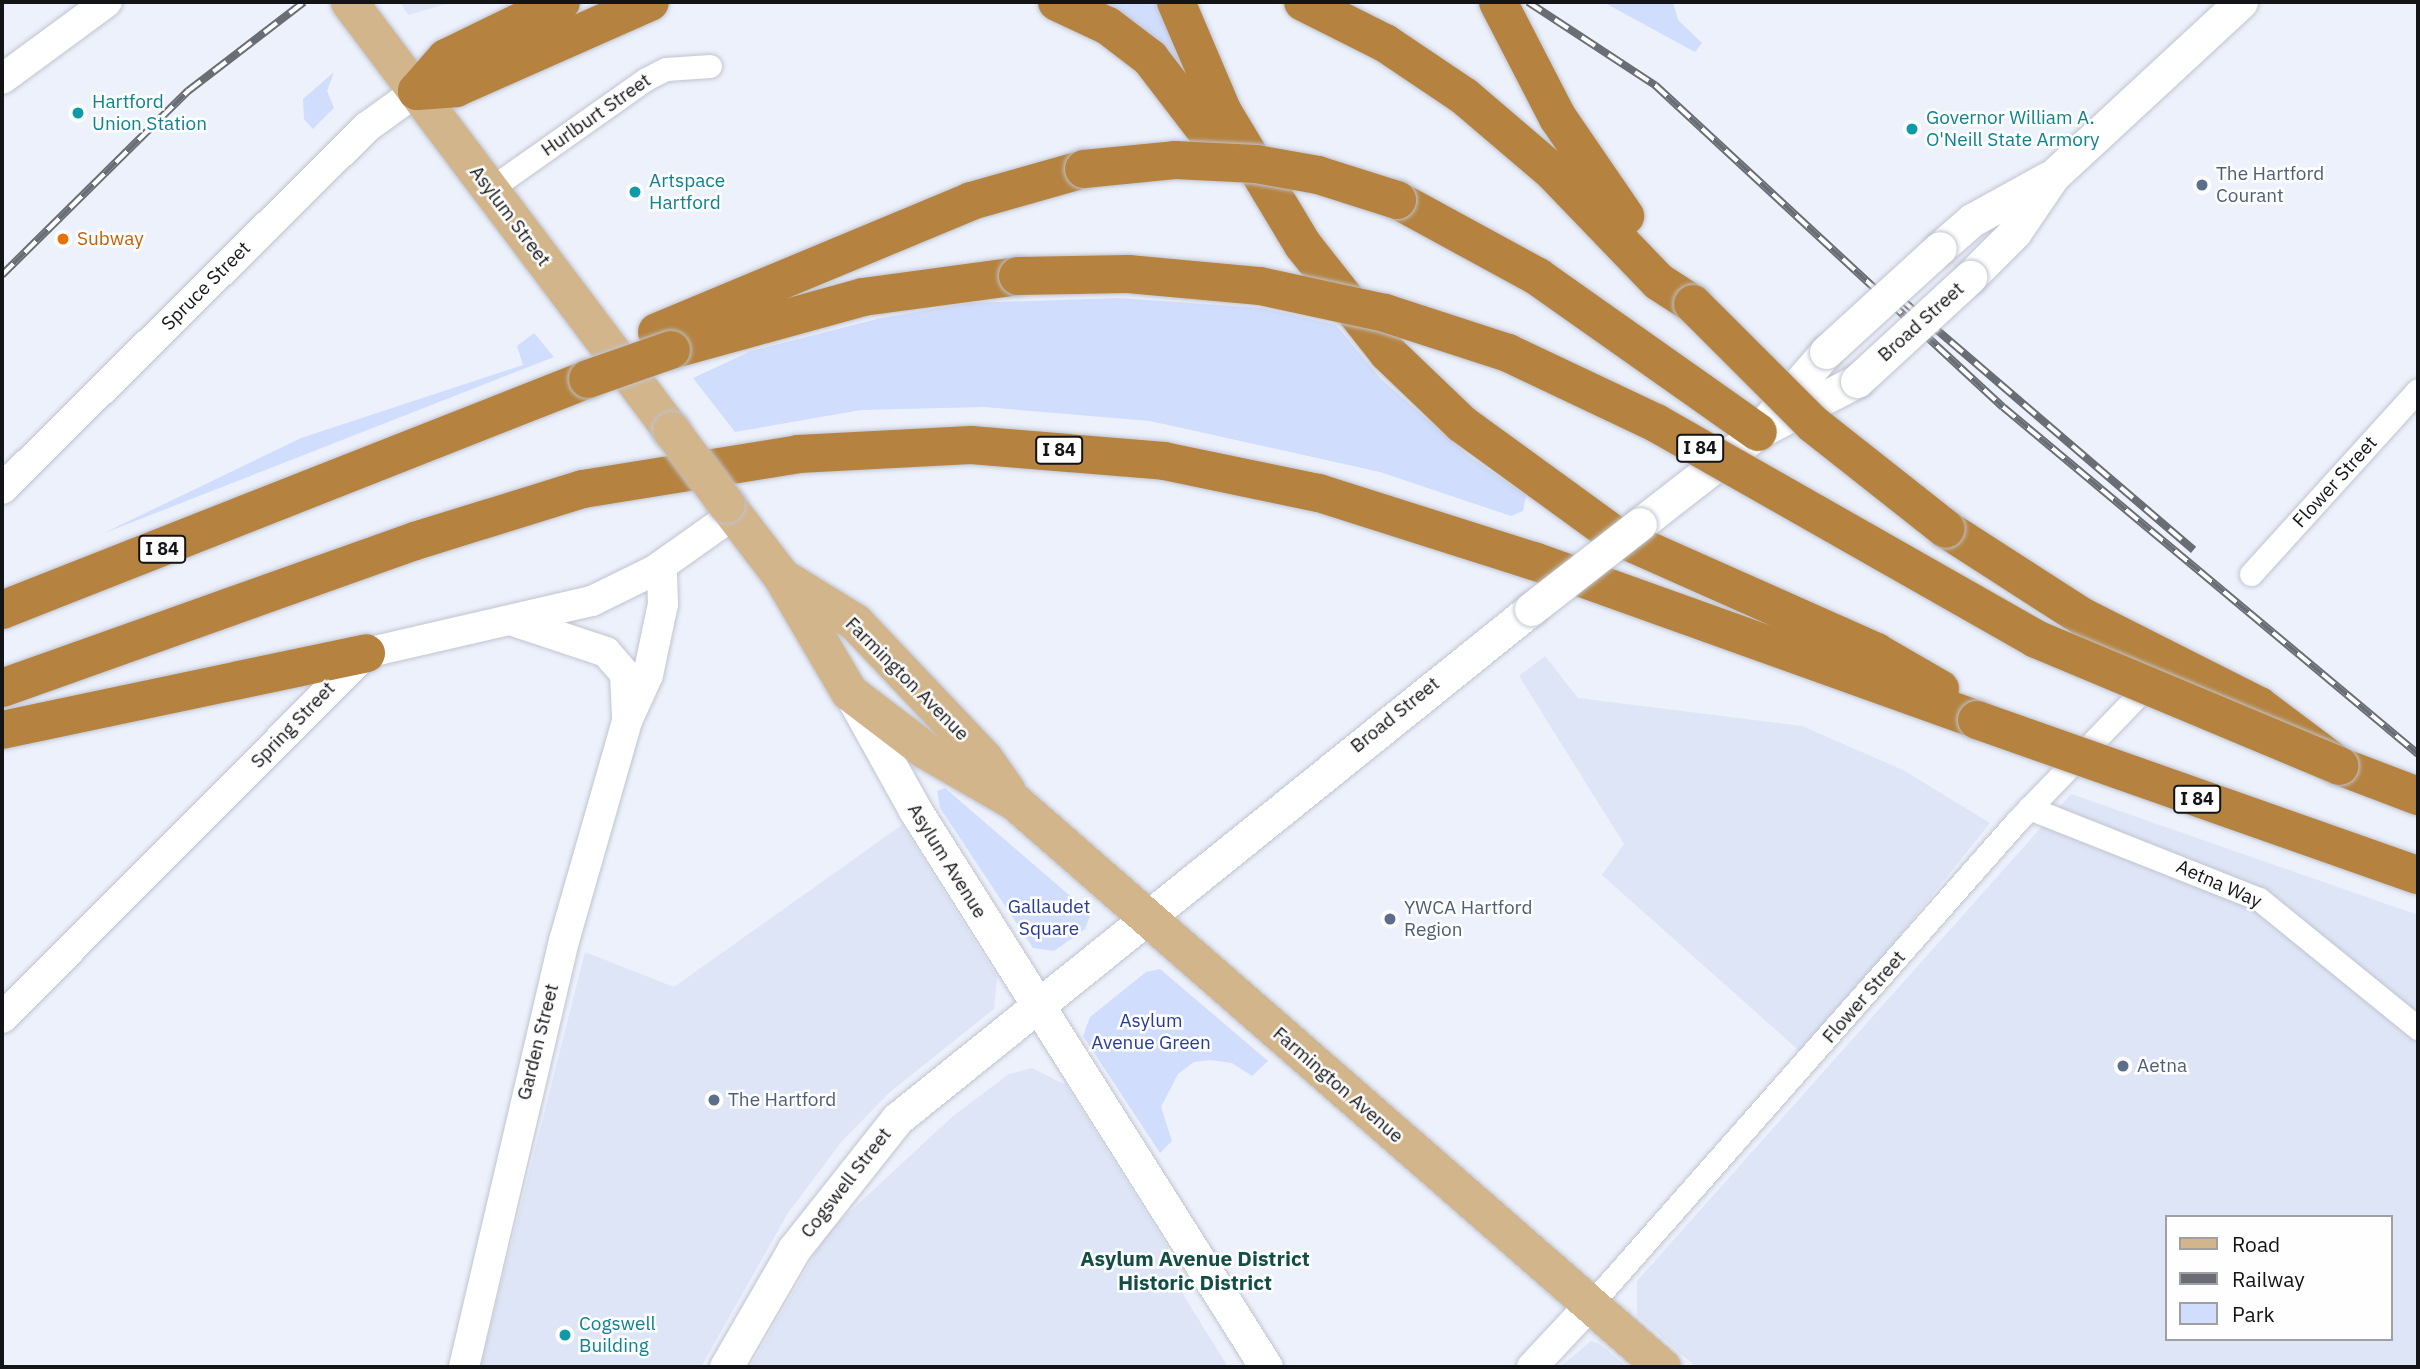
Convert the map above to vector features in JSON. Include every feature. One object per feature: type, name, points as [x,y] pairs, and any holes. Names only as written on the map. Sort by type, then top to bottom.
[{"type":"highway","points":[[416,91],[446,58],[561,2]]},
{"type":"highway","points":[[416,91],[456,88],[650,2]]},
{"type":"highway","points":[[1057,2],[1108,26],[1159,66],[1266,211],[1426,391],[1571,509],[1684,571],[1896,663],[1977,720]]},
{"type":"highway","points":[[1176,2],[1236,138],[1321,270]]},
{"type":"highway","points":[[1303,2],[1377,38],[1473,103],[1554,173],[1659,282],[1693,304]]},
{"type":"highway","points":[[1498,2],[1570,138],[1693,304],[1813,424],[1946,529],[2081,616],[2259,706],[2339,766]]},
{"type":"highway","points":[[664,341],[971,201],[1084,169],[1175,160],[1256,164],[1329,177],[1397,200],[1538,277],[1758,432]]},
{"type":"highway","name":"I 84","points":[[2,610],[588,380],[664,341],[863,297],[1018,276],[1128,274],[1260,286],[1394,316],[1508,353],[1656,423],[2036,639],[2339,766],[2418,796]]},
{"type":"highway","name":"I 84","points":[[2,688],[466,524],[602,485],[818,451],[992,446],[1164,461],[1319,494],[1534,561],[2418,875]]},
{"type":"highway","points":[[2,730],[147,696],[366,653]]},
{"type":"main road","name":"Asylum Street","points":[[349,2],[671,430]]},
{"type":"main road","name":"Broad Street","points":[[1039,1007],[1531,609],[1758,432],[1857,381],[2015,232],[2053,176],[2241,2]]},
{"type":"main road","name":"Broad Street","points":[[1758,432],[1826,352],[1972,220],[2053,176]]},
{"type":"main road","name":"Asylum Avenue","points":[[671,430],[780,576],[1039,1007],[1265,1367]]},
{"type":"main road","name":"Farmington Avenue","points":[[780,576],[855,622],[984,758],[1015,802]]},
{"type":"main road","name":"Farmington Avenue","points":[[849,692],[925,750],[1015,802],[1662,1367]]},
{"type":"main road","name":"Cogswell Street","points":[[726,1367],[794,1249],[874,1141],[941,1080],[1039,1007]]},
{"type":"street","points":[[2,79],[107,2]]},
{"type":"street","name":"Hurlburt Street","points":[[491,189],[646,79],[666,69],[710,66]]},
{"type":"street","name":"Spruce Street","points":[[2,489],[366,127],[416,91]]},
{"type":"street","name":"Flower Street","points":[[2251,574],[2418,390]]},
{"type":"street","points":[[366,653],[516,622],[592,601],[662,566],[730,509]]},
{"type":"street","name":"Garden Street","points":[[464,1367],[550,992],[627,721],[644,689],[658,631],[662,566]]},
{"type":"street","name":"Garden Street","points":[[516,622],[590,643],[612,657],[626,679],[627,721]]},
{"type":"street","name":"Spring Street","points":[[2,1018],[366,653]]},
{"type":"street","name":"Flower Street","points":[[1590,1305],[2029,808],[2141,692]]},
{"type":"street","name":"Aetna Way","points":[[2029,808],[2259,899],[2418,1028]]},
{"type":"street","points":[[1532,1367],[1590,1305]]},
{"type":"shaded area","points":[[400,2],[453,2],[408,15]]},
{"type":"shaded area","points":[[1545,656],[1578,698],[1802,726],[1903,770],[1990,823],[1804,1055],[1602,875],[1624,844],[1519,676]]},
{"type":"shaded area","name":"Aetna","points":[[2071,794],[2418,915],[2418,1367],[1696,1367],[1637,1315],[1637,1281]]},
{"type":"shaded area","name":"The Hartford","points":[[902,825],[997,977],[994,1009],[890,1092],[842,1141],[788,1213],[701,1367],[480,1367],[585,952],[674,987]]},
{"type":"shaded area","points":[[1032,1068],[1066,1085],[1175,1259],[1184,1296],[1228,1367],[750,1367],[827,1233],[953,1116],[1009,1074]]},
{"type":"shaded area","points":[[1591,1341],[1600,1344],[1627,1367],[1560,1367]]},
{"type":"green space","points":[[1103,2],[1160,2],[1191,78],[1136,23]]},
{"type":"green space","points":[[1603,2],[1673,2],[1678,20],[1702,43],[1695,52]]},
{"type":"green space","points":[[334,72],[327,91],[334,108],[313,129],[304,119],[303,99]]},
{"type":"green space","points":[[1119,298],[1261,308],[1336,325],[1381,379],[1470,457],[1526,495],[1523,511],[1511,516],[1380,472],[1150,421],[984,407],[861,410],[735,432],[693,378],[751,351],[881,318],[969,303]]},
{"type":"green space","points":[[534,333],[554,357],[102,534],[301,438],[523,365],[517,346]]},
{"type":"green space","name":"Gallaudet Square","points":[[945,788],[1083,907],[1090,916],[1085,929],[1054,951],[1033,948],[940,808],[937,791]]},
{"type":"green space","name":"Asylum Avenue Green","points":[[1160,969],[1268,1061],[1252,1076],[1232,1063],[1210,1060],[1194,1062],[1178,1074],[1161,1107],[1172,1141],[1160,1153],[1083,1036],[1090,1017],[1146,972]]},
{"type":"railway","points":[[2,275],[188,91],[304,2]]},
{"type":"railway","points":[[1528,2],[1655,85],[2003,407],[2418,754]]},
{"type":"railway","points":[[1902,300],[2194,550]]},
{"type":"place","name":"Hartford Union Station","points":[[78,113]]},
{"type":"place","name":"Governor William A. O'Neill State Armory","points":[[1912,129]]},
{"type":"place","name":"The Hartford Courant","points":[[2202,185]]},
{"type":"place","name":"Artspace Hartford","points":[[635,192]]},
{"type":"place","name":"Subway","points":[[63,239]]},
{"type":"place","name":"YWCA Hartford Region","points":[[1390,919]]},
{"type":"place","name":"Aetna","points":[[2123,1066]]},
{"type":"place","name":"The Hartford","points":[[714,1100]]},
{"type":"place","name":"Cogswell Building","points":[[565,1335]]},
{"type":"district","name":"Asylum Avenue District Historic District","points":[[1195,1270]]}]
